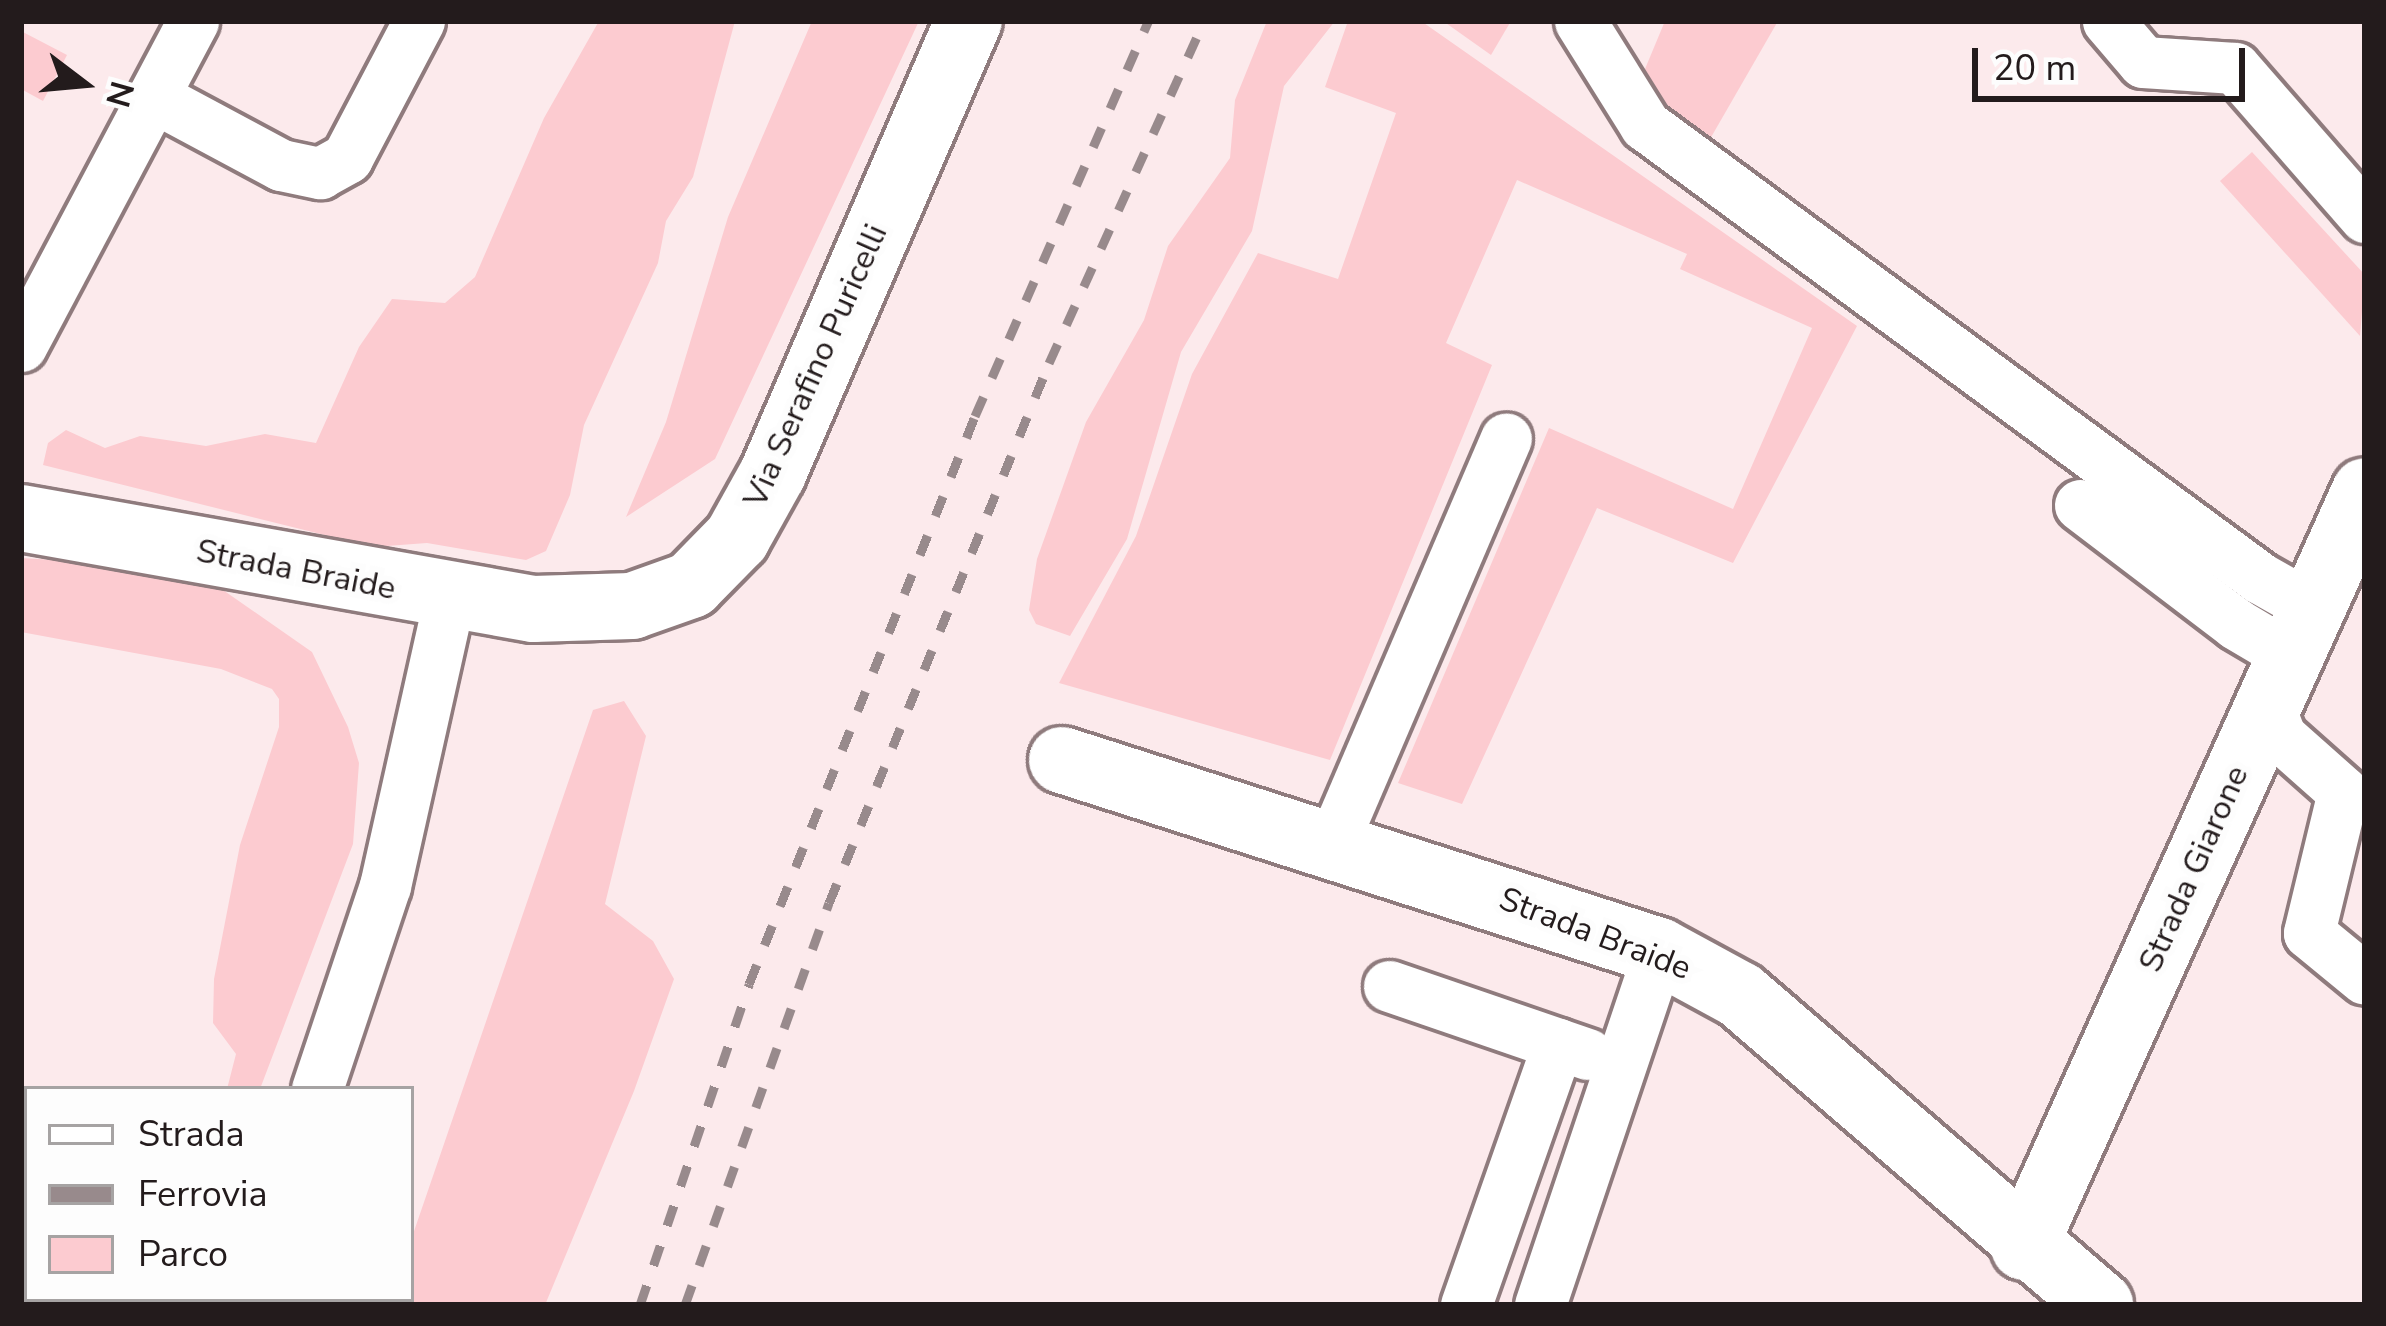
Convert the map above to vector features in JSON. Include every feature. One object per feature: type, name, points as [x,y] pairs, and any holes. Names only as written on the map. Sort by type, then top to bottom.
[{"type":"street","name":"Via Serafino Puricelli","points":[[573,613],[632,606],[691,585],[737,538],[819,375],[969,21]]},
{"type":"street","name":"Strada Giarone","points":[[2024,1247],[2291,656],[2361,513]]},
{"type":"street","name":"Strada Braide","points":[[21,518],[449,599],[573,613]]},
{"type":"street","name":"Strada Braide","points":[[1062,760],[1333,842],[1659,951],[1740,995],[2024,1247],[2099,1305]]},
{"type":"lane","points":[[21,346],[193,21]]},
{"type":"lane","points":[[154,97],[281,165],[320,173],[347,158],[419,21]]},
{"type":"lane","points":[[1580,21],[1645,125],[2260,578],[2291,656],[2280,736],[2343,792],[2309,933],[2365,979]]},
{"type":"lane","points":[[2108,21],[2144,62],[2235,68],[2365,218]]},
{"type":"lane","points":[[1333,842],[1506,437]]},
{"type":"lane","points":[[2080,505],[2236,624],[2291,656]]},
{"type":"lane","points":[[318,1086],[385,886],[449,599]]},
{"type":"lane","points":[[1540,1305],[1659,951]]},
{"type":"lane","points":[[1389,986],[1623,1065]]},
{"type":"lane","points":[[1466,1305],[1558,1044]]},
{"type":"green space","points":[[599,21],[735,21],[693,177],[666,221],[658,263],[584,425],[570,495],[546,551],[526,560],[427,543],[373,547],[43,465],[48,443],[66,430],[105,448],[140,436],[206,446],[265,434],[316,443],[359,347],[392,299],[445,303],[475,277],[544,118]]},
{"type":"green space","points":[[812,21],[919,21],[715,459],[626,517],[666,422],[728,217]]},
{"type":"green space","points":[[1267,21],[1335,21],[1284,86],[1252,231],[1181,352],[1127,539],[1070,636],[1036,624],[1029,610],[1037,559],[1086,422],[1144,320],[1168,246],[1230,158],[1235,100]]},
{"type":"green space","points":[[1348,21],[1421,21],[1857,326],[1733,563],[1597,508],[1462,804],[1398,783],[1549,428],[1733,509],[1812,328],[1680,269],[1687,254],[1517,180],[1446,343],[1492,365],[1330,760],[1059,683],[1136,536],[1192,374],[1258,253],[1338,279],[1396,113],[1325,87]]},
{"type":"green space","points":[[1443,21],[1511,21],[1491,55]]},
{"type":"green space","points":[[1665,21],[1778,21],[1706,146],[1649,89],[1645,69]]},
{"type":"green space","points":[[21,31],[67,55],[43,101],[21,89]]},
{"type":"green space","points":[[2252,152],[2365,275],[2360,336],[2220,181]]},
{"type":"green space","points":[[21,558],[121,564],[223,590],[312,652],[348,727],[359,763],[353,844],[261,1086],[228,1086],[236,1054],[213,1023],[214,979],[240,845],[279,727],[279,699],[272,689],[221,669],[21,632]]},
{"type":"green space","points":[[624,701],[646,736],[605,904],[653,941],[674,979],[634,1091],[545,1305],[388,1305],[414,1302],[414,1231],[593,710]]},
{"type":"railway","points":[[640,1305],[749,984],[975,416],[1148,21]]},
{"type":"railway","points":[[685,1305],[829,903],[1049,363],[1204,21]]}]
